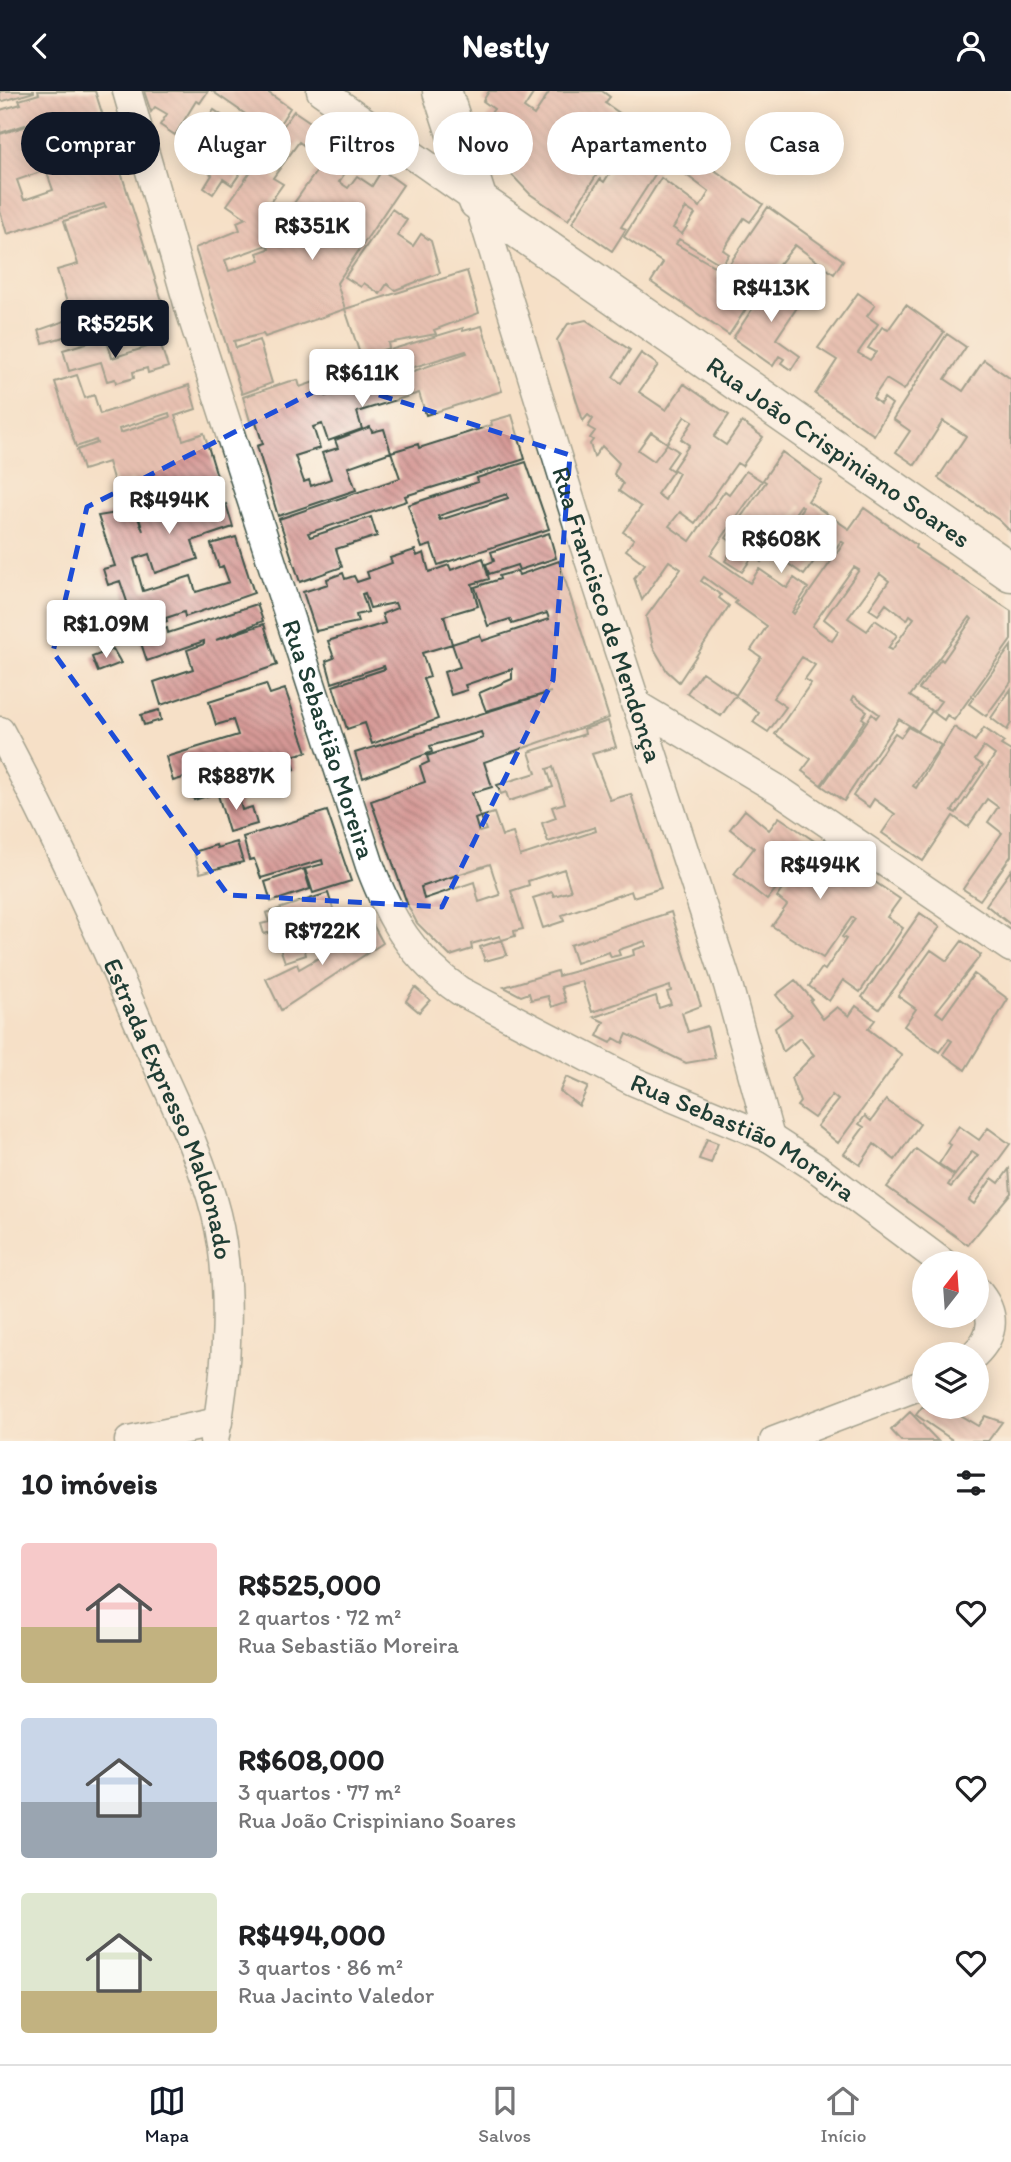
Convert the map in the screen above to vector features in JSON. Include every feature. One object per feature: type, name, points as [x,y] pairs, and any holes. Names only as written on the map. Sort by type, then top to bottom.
[{"type":"street","name":"Rua Sebastião Moreira","points":[[127,91],[188,307],[370,866],[385,907],[401,936],[438,976],[460,991],[635,1082],[770,1138],[816,1167],[927,1251]]},
{"type":"street","name":"Rua João Crispiniano Soares","points":[[321,91],[1011,572]]},
{"type":"street","name":"Rua Francisco de Mendonça","points":[[442,91],[635,704],[728,985],[770,1138]]},
{"type":"street","points":[[635,704],[779,790],[1011,948]]},
{"type":"street","name":"Estrada Expresso Maldonado","points":[[0,731],[99,932],[195,1152],[217,1215],[224,1274],[226,1340],[216,1431],[129,1441]]},
{"type":"street","points":[[983,1342],[991,1331],[992,1315],[989,1310]]},
{"type":"street","points":[[774,1441],[912,1389]]},
{"type":"highlighted area","points":[[335,381],[570,455],[553,680],[442,907],[228,895],[53,652],[87,507]]},
{"type":"building","points":[[0,91],[34,91],[34,92],[0,102]]},
{"type":"building","points":[[38,91],[95,91],[102,112],[21,112],[21,126],[0,133],[0,110],[21,104],[19,100],[39,94]]},
{"type":"building","points":[[144,91],[208,91],[200,103],[196,101],[189,112],[174,112],[174,134],[160,125],[167,114],[155,107],[151,112]]},
{"type":"building","points":[[212,91],[266,91],[290,108],[287,112],[242,112]]},
{"type":"building","points":[[489,91],[535,91],[524,108],[530,112],[492,112],[494,109],[483,101]]},
{"type":"building","points":[[550,91],[602,91],[610,97],[605,103],[618,112],[547,112],[547,175],[597,175],[568,220],[530,194],[512,175],[533,175],[533,114]]},
{"type":"building","points":[[294,111],[305,118],[305,146],[299,142],[291,153],[291,115]]},
{"type":"building","points":[[21,128],[21,175],[32,175],[17,180],[24,200],[53,190],[48,175],[122,175],[165,310],[89,332],[84,315],[72,319],[57,270],[78,264],[64,221],[106,207],[104,204],[7,234],[0,211],[0,134]]},
{"type":"building","points":[[212,175],[239,175],[232,185],[223,179],[213,194],[204,188]]},
{"type":"building","points":[[248,175],[275,175],[273,178],[283,184],[269,204],[285,216],[314,175],[344,175],[339,182],[348,188],[357,176],[372,186],[379,175],[389,175],[403,185],[337,283],[345,309],[265,337],[263,334],[234,341],[236,348],[259,340],[272,383],[242,394],[195,248],[240,230],[237,222],[246,218],[227,205]],"holes":[[[267,245],[269,249],[257,253],[260,260],[229,271],[225,260]]]},
{"type":"building","points":[[608,175],[655,175],[621,227],[626,229],[612,251],[572,223],[600,179],[604,182]]},
{"type":"building","points":[[686,175],[721,175],[763,204],[750,222],[744,218],[723,250],[729,254],[722,265],[679,239],[676,244],[719,269],[715,275],[720,278],[768,207],[843,260],[834,274],[795,245],[770,276],[759,269],[753,278],[762,284],[729,335],[651,282],[663,263],[624,237],[661,178],[700,207],[709,192]],"holes":[[[686,208],[695,214],[682,234],[673,228]]]},
{"type":"building","points":[[392,209],[407,220],[397,235],[413,246],[421,234],[431,241],[440,273],[395,290],[387,284],[380,294],[364,283],[361,287],[345,277]]},
{"type":"building","points":[[467,271],[479,313],[434,330],[436,334],[388,343],[389,348],[361,357],[345,309]]},
{"type":"building","points":[[774,276],[804,297],[776,339],[800,356],[791,370],[781,363],[784,359],[779,356],[773,366],[733,338]]},
{"type":"building","points":[[858,293],[875,305],[867,316],[878,324],[858,353],[870,360],[876,352],[868,348],[882,327],[888,330],[906,305],[944,332],[904,390],[886,379],[873,398],[880,404],[884,398],[892,404],[874,435],[815,394],[837,360],[818,348]]},
{"type":"building","points":[[70,319],[74,334],[43,343],[39,330]]},
{"type":"building","points":[[586,320],[630,350],[613,377],[621,383],[641,353],[658,365],[639,392],[666,410],[684,384],[729,415],[714,437],[726,445],[742,422],[763,437],[742,466],[737,463],[695,523],[680,512],[669,526],[690,541],[725,491],[729,494],[746,471],[762,481],[710,555],[750,583],[759,569],[787,588],[794,578],[808,588],[792,612],[794,614],[844,543],[841,541],[834,551],[826,545],[804,575],[772,552],[803,507],[801,505],[761,562],[753,556],[742,572],[725,561],[736,545],[726,538],[766,482],[763,480],[782,452],[822,481],[808,501],[849,529],[864,508],[916,545],[915,548],[1011,611],[1011,640],[954,720],[947,715],[944,720],[933,712],[941,701],[919,689],[941,659],[943,661],[972,619],[970,617],[910,696],[932,711],[918,731],[899,719],[844,801],[822,786],[872,714],[876,718],[879,714],[854,696],[852,700],[867,711],[862,718],[865,720],[821,785],[802,771],[811,759],[775,734],[811,683],[805,679],[815,665],[802,657],[773,698],[786,707],[768,732],[753,722],[759,713],[735,696],[721,716],[687,693],[702,672],[736,695],[761,657],[751,650],[767,626],[704,577],[701,581],[721,595],[719,598],[729,606],[679,682],[667,671],[653,647],[646,617],[681,569],[669,561],[642,600],[634,578],[645,564],[626,550],[634,539],[623,532],[641,507],[619,491],[623,484],[614,474],[619,463],[602,446],[594,457],[590,444],[593,440],[590,438],[595,431],[588,427],[593,419],[588,415],[583,421],[557,340],[568,324]],"holes":[[[685,416],[693,421],[681,439],[689,445],[673,469],[679,473],[665,500],[657,494],[673,471],[667,467],[678,451],[667,444],[654,461],[638,450],[651,432],[667,443]],[[854,567],[859,570],[824,619],[839,631],[832,641],[812,626]],[[880,574],[889,581],[869,609],[878,615],[886,604],[907,620],[910,615],[914,618],[892,650],[888,648],[897,635],[875,620],[867,631],[848,618]]]},
{"type":"building","points":[[482,326],[502,391],[426,415],[419,393],[357,412],[362,429],[328,441],[322,424],[313,427],[320,448],[295,456],[304,482],[309,480],[311,486],[331,479],[322,453],[338,448],[335,440],[370,427],[372,432],[384,429],[391,452],[348,467],[356,490],[278,516],[257,446],[263,444],[255,420],[250,421],[243,397],[298,380],[300,387],[320,380],[326,396],[344,389],[343,383],[327,389],[320,371],[463,328],[463,331]],"holes":[[[466,351],[467,353],[370,386],[369,381]],[[367,375],[369,381],[355,386],[354,380]]]},
{"type":"building","points":[[947,334],[966,347],[945,379],[963,391],[984,360],[1011,379],[1011,532],[999,520],[938,478],[966,436],[943,421],[915,465],[896,452],[910,431],[893,419]]},
{"type":"building","points":[[106,337],[112,358],[160,343],[168,367],[148,373],[147,368],[133,372],[134,378],[116,383],[115,379],[107,381],[101,362],[69,371],[63,350]]},
{"type":"building","points":[[77,375],[85,398],[94,395],[100,414],[189,385],[196,409],[175,416],[183,440],[204,433],[218,479],[150,500],[151,503],[201,487],[208,510],[226,504],[233,527],[192,541],[198,559],[155,573],[149,554],[134,559],[143,591],[191,576],[196,592],[229,582],[223,566],[219,568],[211,544],[236,537],[254,593],[185,617],[184,612],[166,618],[167,621],[148,627],[150,634],[167,628],[168,633],[257,604],[263,621],[216,640],[264,624],[277,665],[161,705],[154,682],[193,669],[187,650],[204,644],[204,641],[147,661],[120,581],[108,585],[103,569],[115,566],[98,516],[135,510],[143,531],[135,505],[141,503],[133,480],[115,485],[108,462],[83,470],[77,450],[97,443],[96,440],[76,447],[55,382]],"holes":[[[169,413],[170,417],[120,433],[119,429]]]},
{"type":"building","points":[[512,415],[525,459],[405,496],[407,501],[308,533],[310,537],[371,517],[377,536],[336,549],[342,567],[300,582],[279,519],[400,478],[391,452],[418,444],[419,448],[492,425],[491,421]]},
{"type":"building","points":[[526,462],[549,529],[438,565],[431,545],[422,548],[408,505],[478,482],[477,478]],"holes":[[[507,494],[508,498],[440,520],[438,516]]]},
{"type":"building","points":[[549,533],[556,558],[519,570],[517,565],[489,574],[486,564],[494,561],[491,552]]},
{"type":"building","points":[[415,550],[417,556],[424,553],[429,572],[449,565],[451,570],[483,558],[489,579],[472,584],[478,606],[444,616],[452,644],[422,653],[430,677],[423,679],[438,719],[372,744],[365,723],[347,729],[333,686],[385,669],[384,666],[332,683],[326,661],[334,658],[328,641],[385,623],[382,614],[397,608],[395,603],[370,608],[365,593],[362,594],[368,612],[356,615],[358,622],[316,631],[303,592],[328,584],[327,579],[343,573],[345,579],[354,576],[357,582],[369,578],[367,572],[392,563],[390,558]]},
{"type":"building","points":[[559,561],[609,718],[484,762],[492,787],[472,793],[480,817],[475,819],[479,832],[486,830],[481,817],[494,813],[502,836],[513,833],[520,856],[596,831],[595,827],[548,842],[542,823],[556,818],[552,807],[565,803],[553,767],[547,769],[553,787],[509,801],[506,792],[501,794],[497,785],[536,773],[529,752],[585,734],[584,729],[608,721],[616,747],[592,754],[610,800],[631,794],[661,888],[633,897],[631,891],[562,915],[564,921],[543,928],[533,898],[552,892],[554,896],[571,891],[564,869],[528,881],[529,885],[511,891],[523,929],[514,931],[515,936],[502,940],[507,955],[485,961],[480,947],[501,940],[500,936],[471,944],[472,949],[450,956],[417,923],[408,906],[371,801],[425,782],[420,766],[429,762],[427,756],[483,738],[481,732],[430,746],[432,752],[363,778],[355,753],[551,692],[486,711],[479,693],[512,679],[512,669],[465,685],[467,690],[451,695],[444,672],[460,667],[452,644],[480,635],[482,641],[549,619],[547,613],[512,624],[510,619],[488,626],[475,587],[517,571],[519,575]],"holes":[[[490,864],[500,895],[479,902],[474,882],[424,899],[421,887]]]},
{"type":"building","points":[[1011,646],[1011,682],[986,716],[969,704]]},
{"type":"building","points":[[113,649],[121,663],[98,672],[92,657]]},
{"type":"building","points":[[266,684],[270,694],[285,689],[307,752],[291,756],[295,769],[194,800],[186,777],[173,781],[166,757],[238,735],[233,720],[216,725],[209,702]]},
{"type":"building","points":[[1011,689],[1011,723],[1007,730],[991,718]]},
{"type":"building","points":[[159,710],[161,720],[144,725],[141,715]]},
{"type":"building","points":[[908,727],[941,745],[913,786],[916,788],[954,727],[975,741],[984,728],[1004,742],[1001,745],[1011,751],[1011,856],[980,900],[963,889],[1002,833],[988,822],[998,807],[987,799],[968,827],[953,816],[923,861],[882,833],[895,814],[874,799],[869,807],[853,796],[895,733],[901,737]],"holes":[[[984,747],[995,755],[956,813],[952,811],[983,765],[975,760]]]},
{"type":"building","points":[[237,790],[242,810],[252,807],[257,824],[229,832],[218,795]]},
{"type":"building","points":[[745,810],[769,830],[779,817],[900,899],[887,917],[903,928],[860,992],[843,980],[829,1001],[809,986],[822,968],[825,970],[846,939],[842,937],[855,919],[852,917],[823,958],[772,926],[787,905],[777,897],[792,874],[789,872],[767,900],[734,874],[754,848],[730,829]]},
{"type":"building","points":[[327,811],[351,881],[313,893],[305,869],[323,864],[322,860],[261,878],[254,859],[249,860],[243,837]]},
{"type":"building","points":[[237,842],[243,862],[200,873],[194,852]]},
{"type":"building","points":[[304,869],[310,889],[271,902],[265,882]]},
{"type":"building","points":[[1011,870],[1011,925],[986,905]]},
{"type":"building","points":[[328,893],[334,912],[309,919],[317,943],[304,947],[306,955],[285,962],[274,931],[264,934],[261,924],[269,922],[266,913]]},
{"type":"building","points":[[671,912],[701,1006],[682,1013],[688,1032],[707,1026],[715,1058],[686,1063],[627,1034],[623,1043],[614,1038],[611,1043],[597,1036],[604,1022],[594,1017],[656,996],[659,1008],[671,1004],[667,992],[671,991],[670,986],[592,1012],[582,981],[561,987],[566,1002],[552,1007],[548,996],[531,1000],[529,993],[521,996],[504,987],[557,971],[558,976],[634,955],[633,950],[646,946],[645,941],[618,950],[620,955],[611,957],[609,952],[576,963],[570,945]]},
{"type":"building","points":[[920,913],[940,927],[879,1009],[862,997]]},
{"type":"building","points":[[372,923],[383,943],[281,1010],[266,979],[297,964],[299,969],[353,938],[351,934]]},
{"type":"building","points":[[962,941],[981,955],[936,1012],[943,1017],[974,974],[1008,999],[965,1070],[943,1054],[952,1041],[949,1039],[939,1052],[904,1026],[916,1009],[898,996],[931,950],[947,961]]},
{"type":"building","points":[[795,980],[812,999],[810,1001],[823,1019],[837,1007],[849,1016],[856,1006],[875,1020],[868,1029],[902,1055],[838,1143],[817,1126],[838,1100],[832,1095],[814,1118],[797,1106],[800,1102],[791,1078],[814,1055],[800,1038],[783,1052],[775,1028],[792,1015],[776,995]]},
{"type":"building","points":[[415,987],[430,1000],[419,1012],[406,1001]]},
{"type":"building","points":[[566,1077],[588,1087],[579,1106],[560,1091]]},
{"type":"building","points":[[886,1100],[920,1124],[895,1160],[874,1144],[860,1165],[844,1154],[864,1127],[859,1124],[865,1116],[871,1121]]},
{"type":"building","points":[[959,1126],[979,1140],[988,1128],[1010,1144],[969,1200],[974,1204],[992,1178],[999,1183],[1009,1169],[1011,1193],[968,1245],[887,1187],[916,1149],[954,1176],[948,1185],[951,1187],[978,1155],[972,1151],[955,1175],[939,1164],[951,1145],[947,1143]]},
{"type":"building","points":[[707,1139],[718,1143],[711,1163],[699,1159]]},
{"type":"building","points":[[910,1412],[912,1419],[917,1419],[938,1441],[901,1441],[891,1430]]},
{"type":"building","points":[[989,1417],[1002,1422],[988,1441],[954,1441],[922,1419],[966,1419],[978,1426],[983,1419]]}]
